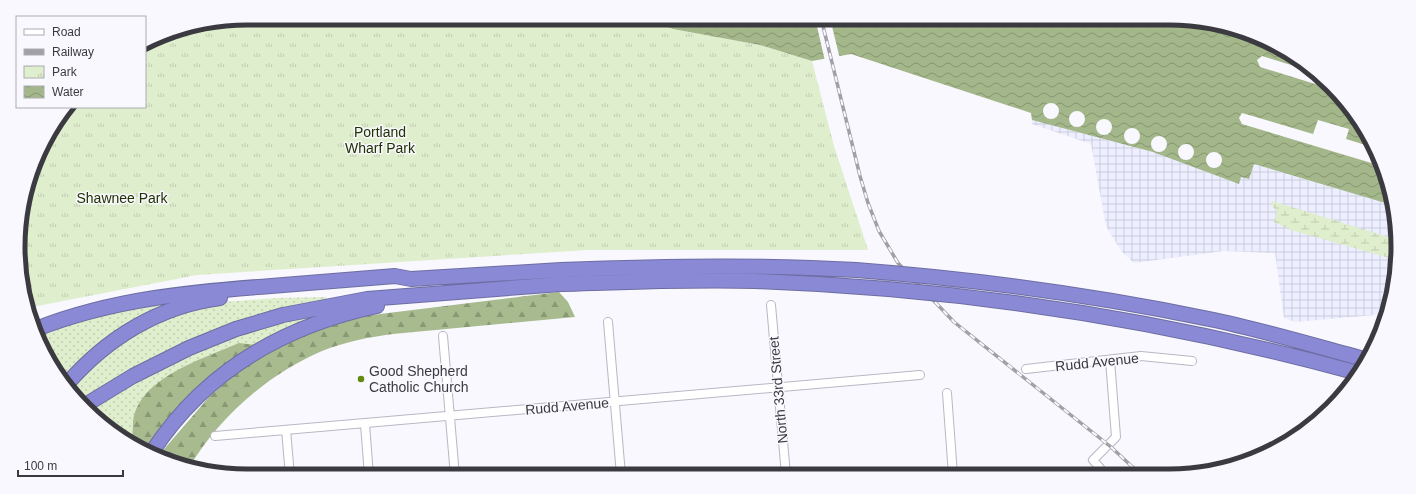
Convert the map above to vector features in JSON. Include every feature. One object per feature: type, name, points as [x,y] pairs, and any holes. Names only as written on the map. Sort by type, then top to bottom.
[{"type":"highway","points":[[89,403],[166,358],[211,338],[253,323],[283,315],[367,299],[417,297],[642,266],[840,270],[994,284],[1111,300],[1210,319],[1361,358]]},
{"type":"highway","points":[[87,400],[163,356],[230,327],[281,311],[470,275]]},
{"type":"highway","points":[[40,327],[76,315],[112,305],[162,296],[387,277],[411,279],[470,275],[754,281],[877,288],[980,298],[1097,314],[1245,344],[1353,372]]},
{"type":"highway","points":[[70,381],[92,358],[122,334],[144,322],[180,307],[228,297],[395,284],[411,279]]},
{"type":"highway","points":[[155,449],[179,416],[206,389],[234,366],[265,346],[322,320],[417,297]]},
{"type":"street","name":"North 33rd Street","points":[[771,305],[785,469]]},
{"type":"street","points":[[608,322],[621,469]]},
{"type":"street","points":[[442,336],[454,469]]},
{"type":"street","name":"Rudd Avenue","points":[[1026,369],[1141,356],[1192,361]]},
{"type":"street","points":[[1101,469],[1093,460],[1116,437],[1110,360]]},
{"type":"street","name":"Rudd Avenue","points":[[215,436],[920,375]]},
{"type":"street","points":[[947,393],[953,469]]},
{"type":"street","points":[[365,424],[368,469]]},
{"type":"street","points":[[286,430],[289,469]]},
{"type":"shaded area","points":[[1032,120],[1153,152],[1239,184],[1240,160],[1387,203],[1391,232],[1391,262],[1387,290],[1380,315],[1295,322],[1284,318],[1275,253],[1224,251],[1134,263],[1121,251],[1106,226],[1091,144],[1032,124]]},
{"type":"green space","name":"Portland Wharf Park","points":[[232,25],[662,25],[673,29],[760,45],[812,61],[834,146],[868,250],[588,250],[197,275],[34,307],[29,290],[25,262],[25,232],[29,204],[42,162],[62,124],[74,108],[146,108],[146,50],[176,37],[204,29]]},
{"type":"green space","points":[[1272,201],[1391,238],[1391,258],[1291,230],[1274,222],[1277,212],[1271,204]]},
{"type":"green space","points":[[559,292],[568,302],[575,317],[393,334],[357,340],[339,345],[322,351],[283,372],[246,399],[214,432],[193,462],[162,452],[209,397],[253,358],[310,329],[372,315]]},
{"type":"green space","points":[[186,297],[67,377],[55,358],[42,332],[81,319]]},
{"type":"green space","points":[[326,297],[327,300],[313,303],[86,400],[73,384],[98,359],[161,319],[223,302],[278,298]]},
{"type":"green space","points":[[336,309],[134,438],[112,423],[93,407],[182,357],[257,328]]},
{"type":"green space","points":[[239,343],[257,345],[150,447],[133,437],[133,423],[137,407],[146,394],[159,382],[191,363]]},
{"type":"water","points":[[662,25],[1184,25],[1212,29],[1240,37],[1267,48],[1292,62],[1326,90],[1354,124],[1368,149],[1379,176],[1387,203],[1254,164],[1249,179],[1241,177],[1239,184],[1153,152],[1032,120],[1031,113],[851,54],[812,61],[760,45],[673,29]]},
{"type":"pier","points":[[817,25],[832,25],[840,59],[825,61]]},
{"type":"pier","points":[[1262,56],[1299,67],[1322,86],[1260,67],[1257,60]]},
{"type":"pier","points":[[1051,103],[1057,105],[1059,111],[1057,117],[1051,119],[1045,117],[1043,111],[1045,105]]},
{"type":"pier","points":[[1077,111],[1084,116],[1085,119],[1080,126],[1077,127],[1070,122],[1069,119],[1074,112]]},
{"type":"pier","points":[[1242,113],[1313,134],[1318,120],[1349,129],[1346,139],[1366,145],[1375,164],[1242,124],[1239,118]]},
{"type":"pier","points":[[1104,119],[1111,124],[1112,127],[1107,134],[1104,135],[1097,130],[1096,127],[1101,120]]},
{"type":"pier","points":[[1132,128],[1139,133],[1140,136],[1135,143],[1132,144],[1125,139],[1124,136],[1129,129]]},
{"type":"pier","points":[[1159,136],[1166,141],[1167,144],[1162,151],[1159,152],[1152,147],[1151,144],[1156,137]]},
{"type":"pier","points":[[1186,144],[1192,146],[1194,152],[1192,158],[1186,160],[1180,158],[1178,152],[1180,146]]},
{"type":"pier","points":[[1214,152],[1220,154],[1222,160],[1220,166],[1214,168],[1208,166],[1206,160],[1208,154]]},
{"type":"railway","points":[[823,25],[868,203],[879,231],[898,263],[954,322],[1111,447],[1135,469]]},
{"type":"place","name":"Good Shepherd Catholic Church","points":[[361,379]]},
{"type":"park label","name":"Shawnee Park","points":[[122,198]]}]
